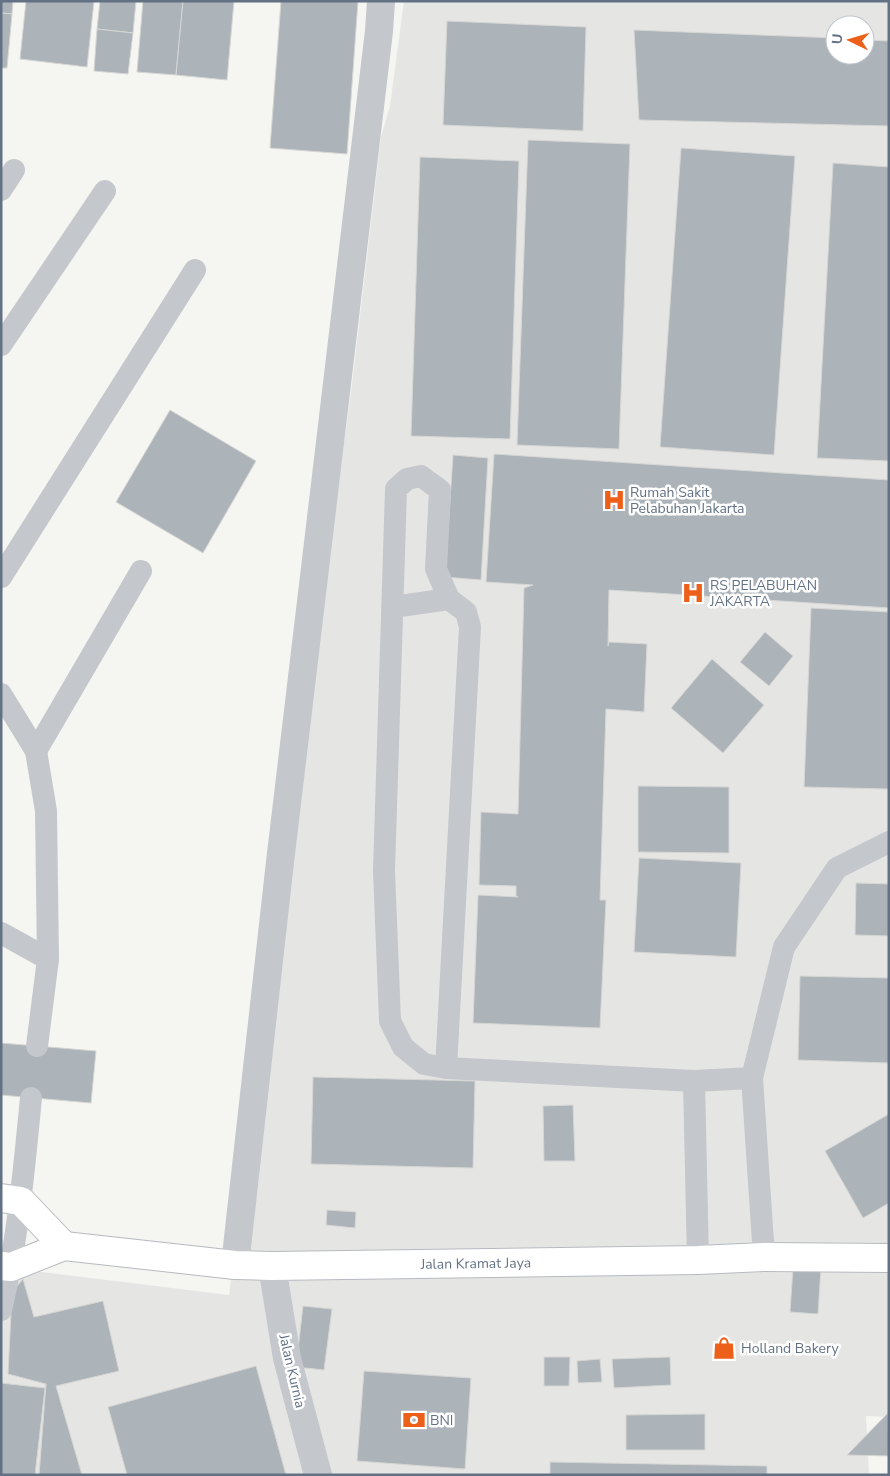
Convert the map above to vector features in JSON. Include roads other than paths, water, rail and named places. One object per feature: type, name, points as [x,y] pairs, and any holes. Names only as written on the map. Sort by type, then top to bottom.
[{"type":"street","points":[[235,1265],[280,862],[378,41],[381,1]]},
{"type":"street","points":[[11,1200],[64,1246]]},
{"type":"street","name":"Jalan Kramat Jaya","points":[[6,1267],[64,1246],[235,1265],[272,1266],[764,1258],[889,1258]]},
{"type":"street","name":"Jalan Kurnia","points":[[272,1266],[287,1358],[318,1475]]},
{"type":"lane","points":[[1,190],[14,170]]},
{"type":"lane","points":[[1,345],[105,191]]},
{"type":"lane","points":[[1,577],[195,270]]},
{"type":"lane","points":[[446,1068],[470,627],[466,612],[449,599],[436,569],[440,490],[421,476],[407,479],[396,489],[384,871],[390,1021],[403,1047],[424,1064],[446,1068],[694,1081],[752,1078]]},
{"type":"lane","points":[[36,751],[141,571]]},
{"type":"lane","points":[[393,607],[449,599]]},
{"type":"lane","points":[[1,694],[36,751],[46,811],[48,959],[37,1046]]},
{"type":"lane","points":[[764,1258],[752,1078],[784,947],[837,868],[889,842]]},
{"type":"lane","points":[[1,933],[48,959]]},
{"type":"lane","points":[[694,1081],[698,1260]]},
{"type":"lane","points":[[1,1310],[11,1200],[31,1098]]},
{"type":"place","name":"Rumah Sakit Pelabuhan Jakarta","points":[[614,500]]},
{"type":"place","name":"RS PELABUHAN JAKARTA","points":[[693,593]]},
{"type":"place","name":"Holland Bakery","points":[[724,1348]]},
{"type":"place","name":"BNI","points":[[414,1420]]}]
